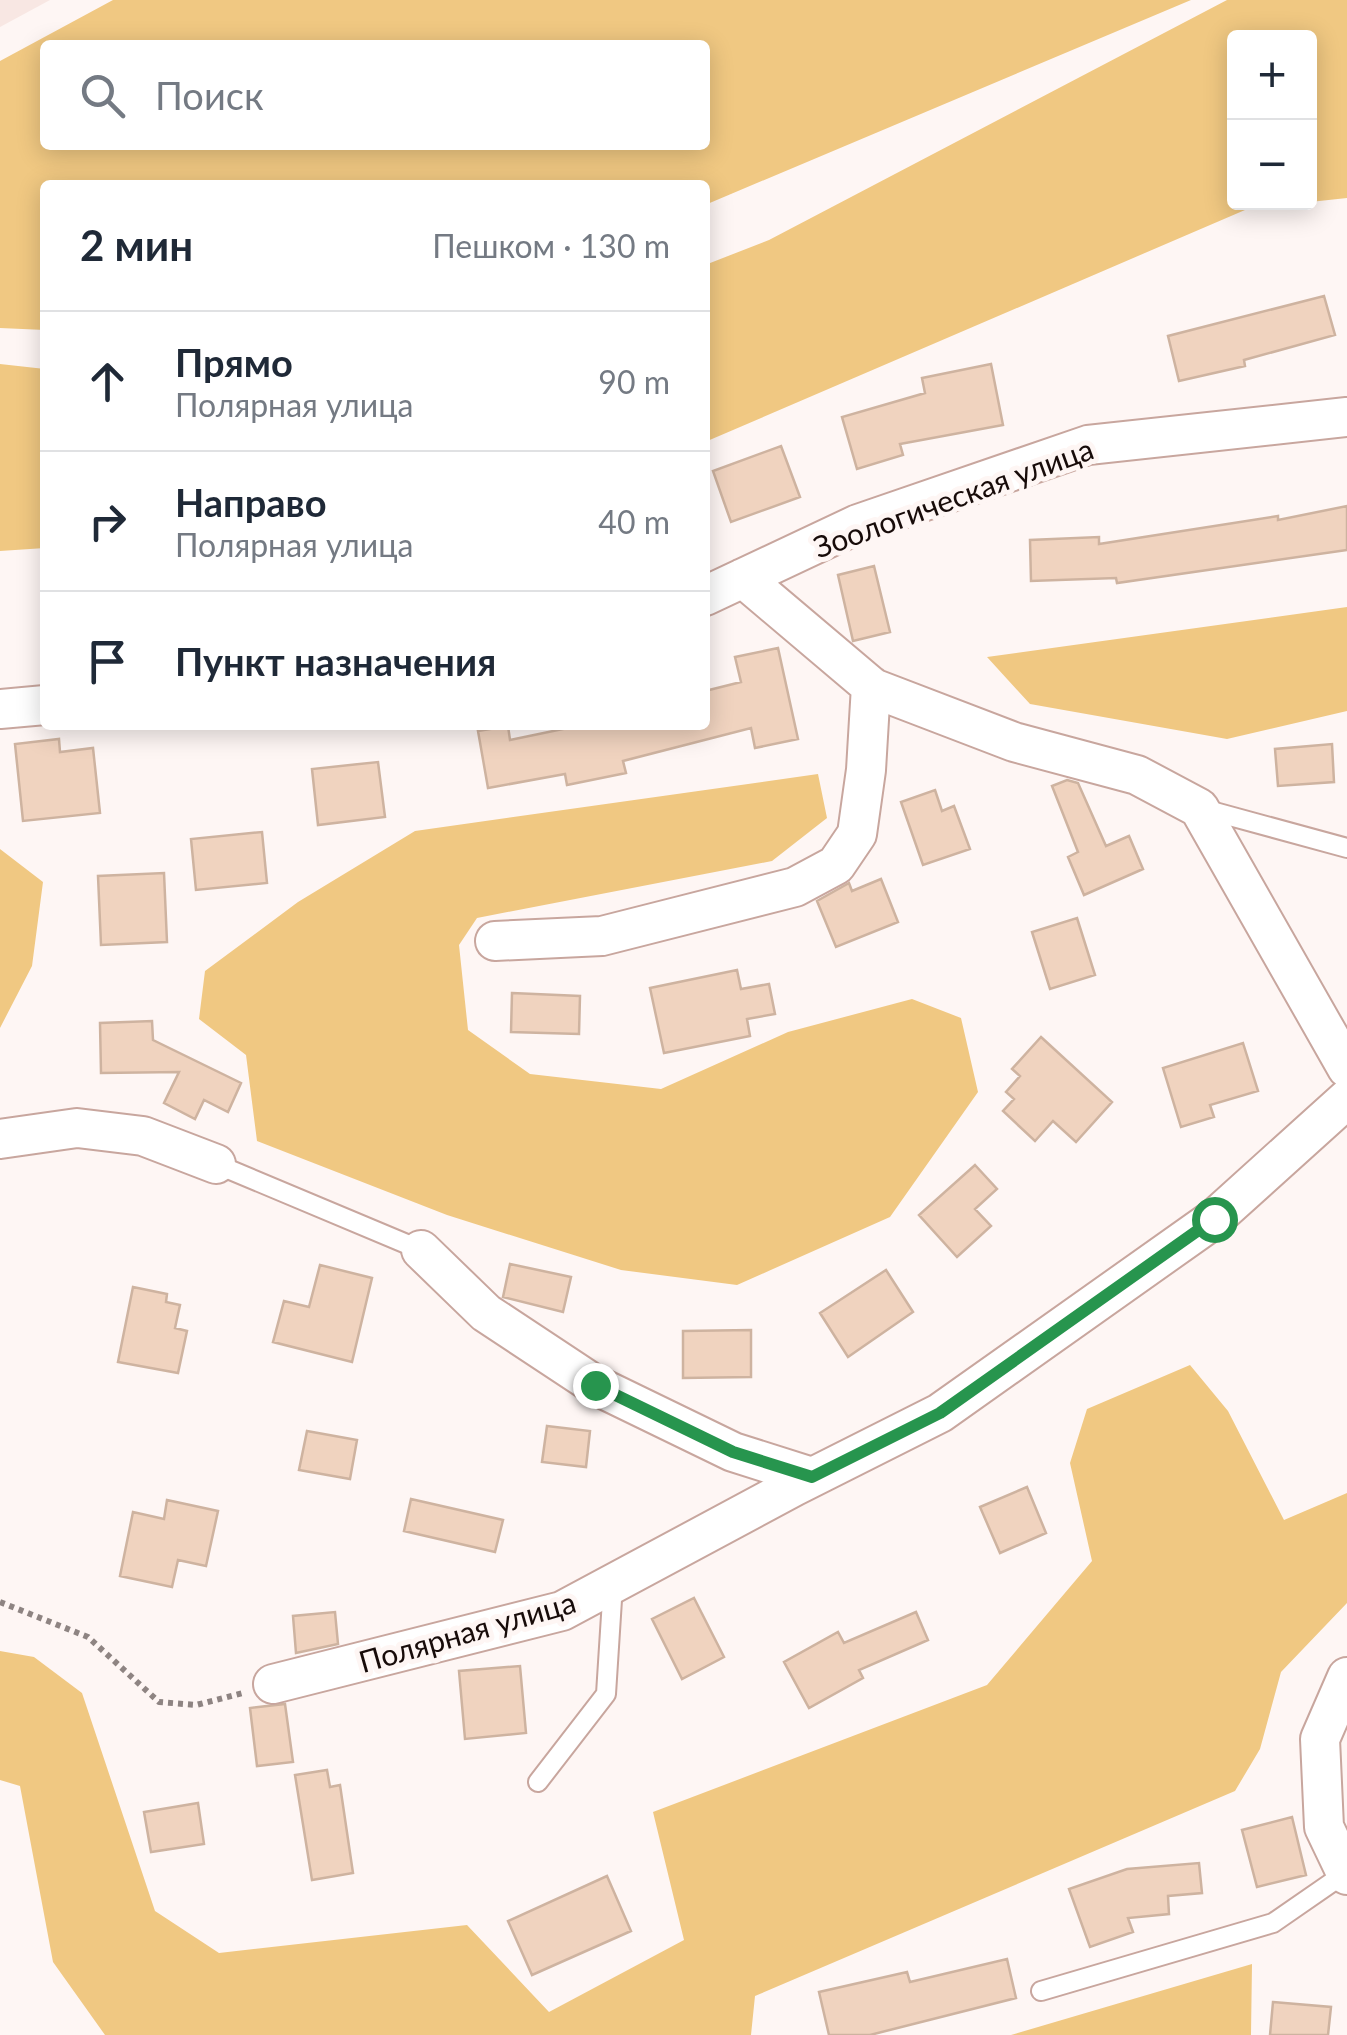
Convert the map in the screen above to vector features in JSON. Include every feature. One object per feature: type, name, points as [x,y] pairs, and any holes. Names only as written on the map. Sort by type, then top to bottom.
[{"type":"street","name":"Зоологическая улица","points":[[710,594],[858,524],[1088,444],[1347,417]]},
{"type":"street","points":[[743,578],[872,686],[1014,742],[1136,775],[1199,808],[1347,1068]]},
{"type":"street","points":[[495,941],[602,936],[795,887],[836,865],[856,834],[866,770],[872,686]]},
{"type":"street","points":[[0,709],[40,705]]},
{"type":"street","name":"Полярная улица","points":[[273,1684],[562,1611],[940,1413],[1214,1219],[1347,1100]]},
{"type":"street","points":[[0,1139],[77,1128],[143,1136],[216,1164]]},
{"type":"street","points":[[421,1250],[486,1313],[595,1385],[733,1452],[812,1477]]},
{"type":"street","points":[[1346,1875],[1324,1827],[1320,1740],[1347,1677]]},
{"type":"lane","points":[[1199,808],[1347,848]]},
{"type":"lane","points":[[216,1164],[421,1250]]},
{"type":"lane","points":[[538,1782],[606,1694],[614,1584]]},
{"type":"lane","points":[[1041,1991],[1273,1923],[1346,1875]]},
{"type":"path","points":[[0,1602],[88,1637],[159,1702],[196,1705],[273,1684]]},
{"type":"shaded area","points":[[0,0],[50,0],[0,27]]},
{"type":"shaded area","points":[[113,0],[1191,0],[710,203],[710,180],[40,180],[40,330],[0,328],[0,61]]},
{"type":"shaded area","points":[[1227,0],[1347,0],[1347,198],[1317,201],[1317,30],[1227,30],[1227,210],[1245,210],[710,440],[710,263],[769,240]]},
{"type":"shaded area","points":[[0,364],[40,368],[40,548],[0,551]]},
{"type":"shaded area","points":[[1347,607],[1347,711],[1227,739],[1030,704],[987,657]]},
{"type":"shaded area","points":[[818,774],[827,818],[772,861],[477,918],[459,945],[468,1030],[530,1074],[661,1089],[788,1032],[912,999],[961,1018],[978,1092],[890,1217],[737,1285],[621,1270],[447,1215],[257,1141],[246,1055],[199,1019],[205,971],[298,902],[415,831]]},
{"type":"shaded area","points":[[0,849],[43,882],[32,966],[0,1028]]},
{"type":"shaded area","points":[[1190,1365],[1228,1411],[1284,1520],[1347,1493],[1347,1603],[1281,1672],[1260,1749],[1235,1791],[755,1996],[751,2035],[105,2035],[53,1962],[20,1786],[0,1780],[0,1651],[34,1657],[82,1693],[155,1911],[219,1953],[467,1925],[549,2012],[684,1940],[653,1812],[987,1685],[1092,1561],[1070,1463],[1087,1409]]},
{"type":"shaded area","points":[[1252,1964],[1251,2035],[1011,2035]]},
{"type":"building","points":[[1324,296],[1335,335],[1244,360],[1245,366],[1179,381],[1168,336]]},
{"type":"building","points":[[991,364],[1003,425],[900,444],[903,455],[857,469],[842,417],[925,393],[922,378]]},
{"type":"building","points":[[781,446],[800,497],[731,522],[713,471]]},
{"type":"building","points":[[1347,506],[1347,550],[1117,583],[1116,578],[1031,581],[1030,540],[1099,537],[1099,544],[1278,516],[1278,520]]},
{"type":"building","points":[[874,566],[890,632],[853,641],[838,575]]},
{"type":"building","points":[[778,648],[798,739],[755,748],[751,728],[623,761],[626,773],[567,785],[565,774],[488,788],[478,731],[509,730],[510,740],[558,730],[710,730],[710,690],[741,682],[735,657]]},
{"type":"building","points":[[59,739],[60,752],[93,748],[100,813],[23,821],[15,744]]},
{"type":"building","points":[[1332,744],[1334,782],[1278,786],[1275,749]]},
{"type":"building","points":[[378,762],[385,817],[318,825],[312,769]]},
{"type":"building","points":[[1067,780],[1078,783],[1106,846],[1129,836],[1143,869],[1084,895],[1068,857],[1078,852],[1052,786]]},
{"type":"building","points":[[935,790],[942,811],[954,806],[970,849],[923,865],[901,802]]},
{"type":"building","points":[[262,832],[267,883],[196,890],[191,839]]},
{"type":"building","points":[[164,873],[167,942],[101,945],[98,876]]},
{"type":"building","points":[[881,879],[898,922],[836,947],[817,901],[849,883],[852,891]]},
{"type":"building","points":[[1077,918],[1095,975],[1050,989],[1032,932]]},
{"type":"building","points":[[737,970],[741,989],[769,984],[775,1014],[747,1019],[750,1036],[664,1053],[650,988]]},
{"type":"building","points":[[512,993],[580,996],[579,1034],[511,1032]]},
{"type":"building","points":[[152,1021],[153,1040],[241,1083],[228,1112],[204,1100],[195,1119],[164,1103],[179,1072],[101,1073],[100,1023]]},
{"type":"building","points":[[1041,1037],[1112,1102],[1076,1142],[1053,1121],[1035,1141],[1003,1111],[1014,1099],[1006,1092],[1020,1076],[1012,1069]]},
{"type":"building","points":[[1243,1043],[1258,1091],[1210,1105],[1214,1117],[1181,1127],[1163,1068]]},
{"type":"building","points":[[975,1165],[997,1189],[975,1209],[991,1226],[957,1257],[919,1215]]},
{"type":"building","points":[[510,1264],[571,1277],[563,1312],[503,1297]]},
{"type":"building","points":[[320,1265],[372,1278],[352,1362],[273,1342],[284,1301],[309,1307]]},
{"type":"building","points":[[886,1270],[913,1312],[848,1357],[820,1313]]},
{"type":"building","points":[[133,1287],[167,1294],[166,1302],[180,1305],[175,1328],[187,1331],[178,1373],[118,1362]]},
{"type":"building","points":[[751,1330],[751,1377],[683,1378],[683,1331]]},
{"type":"building","points":[[547,1426],[590,1431],[586,1467],[542,1462]]},
{"type":"building","points":[[307,1431],[357,1440],[350,1479],[299,1470]]},
{"type":"building","points":[[1027,1487],[1046,1533],[1000,1553],[980,1507]]},
{"type":"building","points":[[411,1499],[503,1520],[495,1552],[404,1531]]},
{"type":"building","points":[[167,1500],[218,1511],[206,1566],[178,1560],[172,1587],[120,1576],[133,1512],[164,1519]]},
{"type":"building","points":[[694,1598],[724,1657],[682,1679],[652,1619]]},
{"type":"building","points":[[335,1612],[338,1644],[296,1653],[293,1616]]},
{"type":"building","points":[[916,1612],[928,1640],[859,1670],[863,1678],[809,1708],[784,1662],[838,1632],[844,1643]]},
{"type":"building","points":[[520,1666],[526,1733],[465,1739],[459,1671]]},
{"type":"building","points":[[285,1704],[293,1762],[257,1766],[250,1708]]},
{"type":"building","points":[[327,1770],[330,1787],[340,1785],[353,1873],[312,1880],[295,1775]]},
{"type":"building","points":[[198,1803],[204,1844],[151,1852],[144,1812]]},
{"type":"building","points":[[1292,1817],[1306,1875],[1257,1887],[1242,1830]]},
{"type":"building","points":[[1199,1863],[1202,1893],[1168,1896],[1169,1914],[1128,1918],[1133,1932],[1090,1947],[1069,1889],[1127,1869]]},
{"type":"building","points":[[607,1876],[631,1931],[532,1975],[508,1921]]},
{"type":"building","points":[[1007,1959],[1016,1998],[870,2035],[829,2035],[819,1992],[907,1972],[910,1982]]},
{"type":"building","points":[[1273,2002],[1331,2007],[1328,2035],[1270,2035]]},
{"type":"route","points":[[595,1385],[733,1452],[812,1477],[940,1413],[1214,1219]]}]
